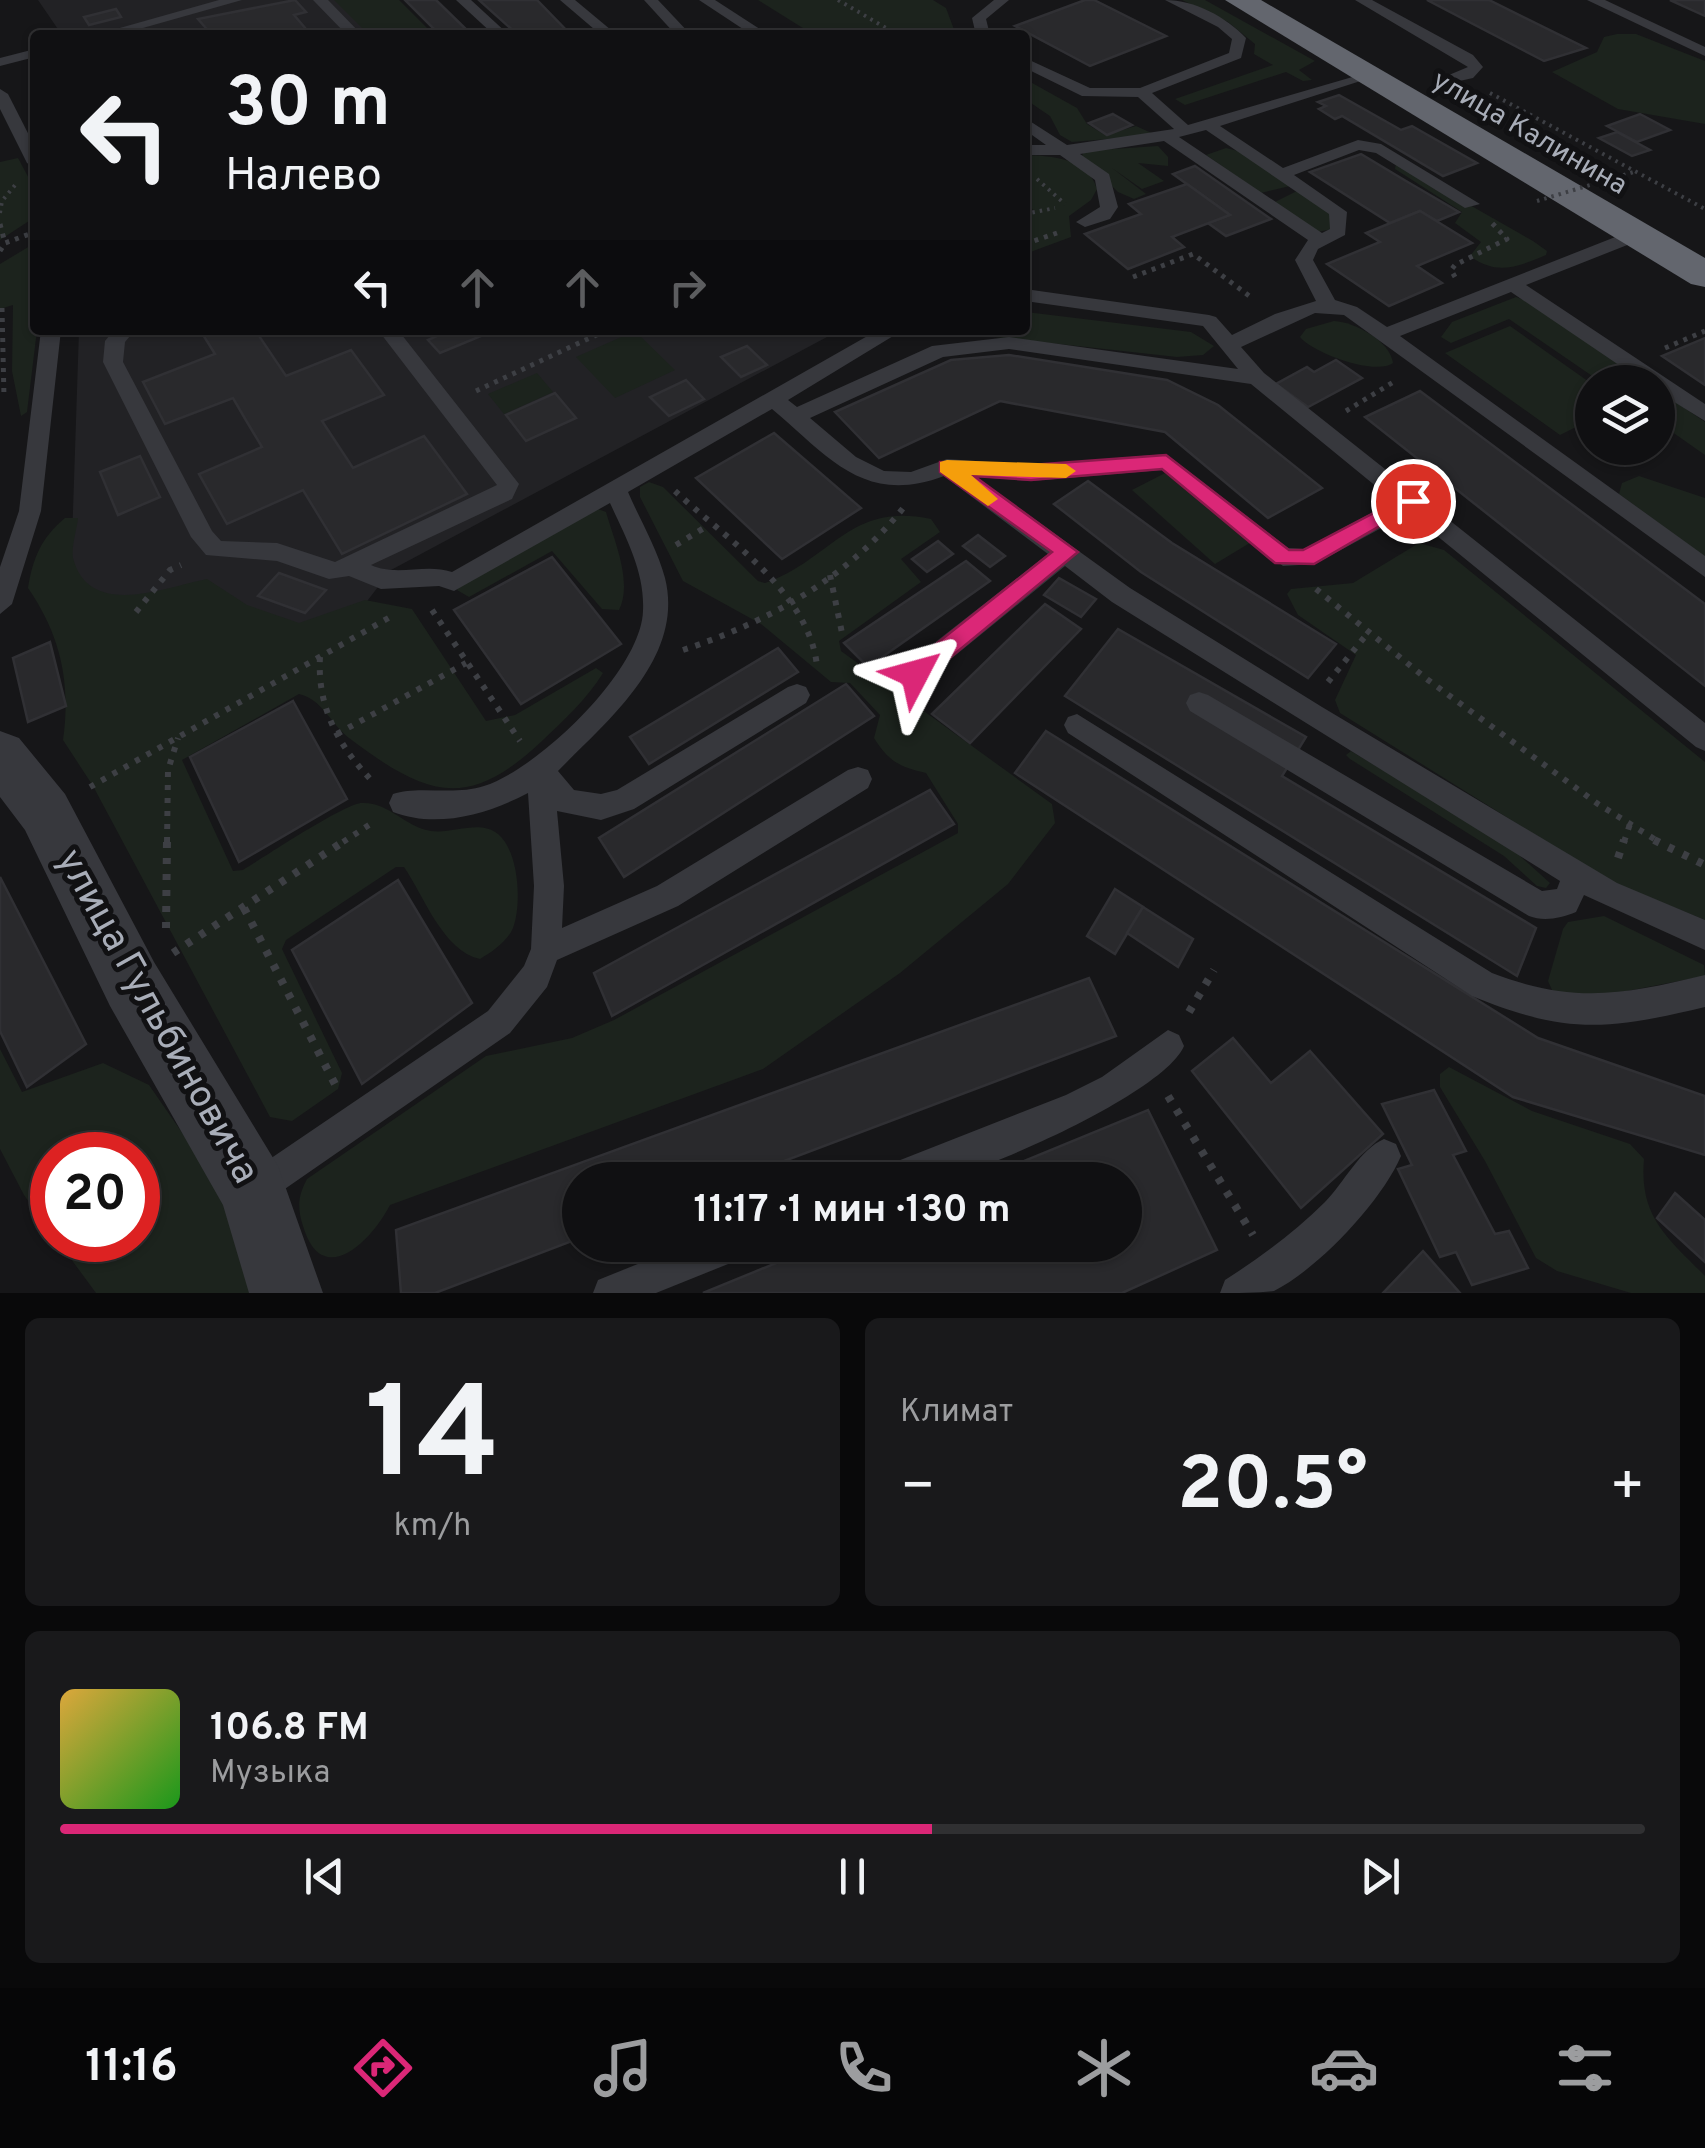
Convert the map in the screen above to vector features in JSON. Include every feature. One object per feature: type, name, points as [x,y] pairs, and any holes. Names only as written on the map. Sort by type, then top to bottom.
[{"type":"highway","points":[[1240,0],[1368,74],[1434,96]]},
{"type":"highway","name":"улица Калинина","points":[[1288,0],[1358,17],[1434,96],[1705,275]]},
{"type":"highway","name":"улица Калинина","points":[[1434,96],[1705,236]]},
{"type":"street","name":"улица Гульбиновича","points":[[0,755],[45,812],[132,984],[253,1191],[286,1293]]},
{"type":"lane","points":[[120,30],[234,0]]},
{"type":"lane","points":[[320,0],[349,30]]},
{"type":"lane","points":[[463,0],[496,30]]},
{"type":"lane","points":[[567,0],[604,30]]},
{"type":"lane","points":[[651,0],[679,30]]},
{"type":"lane","points":[[706,0],[754,30]]},
{"type":"lane","points":[[982,30],[979,18],[1002,0]]},
{"type":"lane","points":[[1030,64],[1088,93],[1142,92],[1236,55],[1240,48],[1231,29],[1172,0]]},
{"type":"lane","points":[[1594,0],[1705,52]]},
{"type":"lane","points":[[163,18],[172,30]]},
{"type":"lane","points":[[0,62],[30,54]]},
{"type":"lane","points":[[1030,150],[1068,152],[1178,135],[1368,74]]},
{"type":"lane","points":[[1142,92],[1178,135],[1320,240]]},
{"type":"lane","points":[[0,94],[30,153]]},
{"type":"lane","points":[[1206,123],[1338,212],[1339,231],[1305,252],[1304,260],[1328,305]]},
{"type":"lane","points":[[1030,126],[1103,178],[1109,208],[1086,222]]},
{"type":"lane","points":[[1284,173],[1358,145],[1368,146],[1382,149],[1472,204]]},
{"type":"lane","points":[[1385,335],[1638,234]]},
{"type":"lane","points":[[1510,283],[1705,414]]},
{"type":"lane","points":[[1030,295],[1202,318],[1215,324],[1227,346],[1257,378],[1705,739]]},
{"type":"lane","points":[[1227,346],[1280,319],[1328,305],[1351,312],[1705,568]]},
{"type":"lane","points":[[0,604],[30,511],[49,335]]},
{"type":"lane","points":[[120,335],[115,340],[113,362],[203,537],[214,550],[297,556],[323,571],[352,567],[504,494],[508,484],[392,335]]},
{"type":"lane","points":[[352,567],[381,580],[439,576],[454,582],[884,335]]},
{"type":"lane","points":[[796,416],[939,351],[990,344],[1009,343],[1257,378]]},
{"type":"lane","points":[[774,399],[866,474],[896,481],[912,480],[947,467],[1031,472],[1166,462],[1283,557],[1306,558],[1413,501]]},
{"type":"lane","points":[[947,467],[1121,595],[1313,715],[1577,876],[1705,935]]},
{"type":"lane","points":[[403,803],[436,808],[466,806],[504,796],[540,771],[632,674],[652,638],[655,591],[616,489]]},
{"type":"lane","points":[[915,674],[1067,552]]},
{"type":"lane","points":[[540,771],[567,802],[601,806],[624,800],[797,695]]},
{"type":"lane","points":[[1199,703],[1540,906],[1566,902],[1577,876]]},
{"type":"lane","points":[[1077,725],[1483,984],[1538,1008],[1582,1015],[1705,992]]},
{"type":"lane","points":[[253,1191],[356,1124],[506,1016],[536,976],[546,949],[549,886],[540,771]]},
{"type":"lane","points":[[546,949],[589,936],[630,915],[858,779]]},
{"type":"lane","points":[[937,1162],[1101,1096],[1159,1057]]},
{"type":"lane","points":[[1238,1293],[1274,1270],[1355,1201],[1384,1156]]},
{"type":"lane","points":[[611,1293],[688,1262]]},
{"type":"path","points":[[838,0],[889,30]]},
{"type":"path","points":[[1537,202],[1637,171],[1705,209]]},
{"type":"path","points":[[1030,173],[1086,222]]},
{"type":"path","points":[[1472,204],[1507,239],[1451,270],[1480,294]]},
{"type":"path","points":[[1030,213],[1066,205]]},
{"type":"path","points":[[0,224],[5,243]]},
{"type":"path","points":[[1030,242],[1057,233]]},
{"type":"path","points":[[0,251],[5,243],[30,234]]},
{"type":"path","points":[[1193,254],[1280,319]]},
{"type":"path","points":[[1680,342],[1705,331]]},
{"type":"path","points":[[486,386],[596,335]]},
{"type":"path","points":[[1322,430],[1356,402],[1403,376]]},
{"type":"path","points":[[653,468],[791,604],[808,626],[818,650],[812,681],[797,695]]},
{"type":"path","points":[[642,656],[722,639],[791,604],[896,518],[908,500],[912,480]]},
{"type":"path","points":[[675,545],[710,525]]},
{"type":"path","points":[[1283,557],[1367,634],[1630,824],[1705,864]]},
{"type":"path","points":[[830,575],[842,633]]},
{"type":"path","points":[[136,612],[161,581]]},
{"type":"path","points":[[424,598],[540,771]]},
{"type":"path","points":[[45,812],[407,608]]},
{"type":"path","points":[[1313,715],[1327,682],[1367,634]]},
{"type":"path","points":[[178,738],[168,770],[165,959],[403,803],[362,772],[337,734],[321,704],[316,684],[320,657]]},
{"type":"path","points":[[337,734],[466,663]]},
{"type":"path","points":[[244,907],[356,1124]]},
{"type":"path","points":[[1159,1057],[1274,1270]]},
{"type":"shaded area","points":[[38,0],[383,0],[415,30],[59,30]]},
{"type":"shaded area","points":[[334,0],[399,0],[429,30],[364,30]]},
{"type":"shaded area","points":[[758,0],[933,0],[946,8],[954,30],[806,30]]},
{"type":"shaded area","points":[[1182,0],[1205,0],[1315,61],[1299,70],[1312,80],[1303,81],[1286,72],[1185,105],[1175,99],[1273,65],[1254,54],[1255,44],[1228,22]]},
{"type":"shaded area","points":[[1636,34],[1705,61],[1705,124],[1618,109],[1552,72],[1597,52],[1604,37]]},
{"type":"shaded area","points":[[1030,82],[1077,108],[1087,124],[1105,135],[1136,126],[1156,135],[1072,142],[1060,135],[1050,116],[1030,102]]},
{"type":"shaded area","points":[[1158,146],[1168,157],[1168,166],[1138,163],[1164,181],[1142,189],[1112,168],[1146,194],[1134,199],[1118,192],[1082,156],[1084,151]]},
{"type":"shaded area","points":[[1226,148],[1242,152],[1290,186],[1261,193],[1206,155]]},
{"type":"shaded area","points":[[1030,155],[1077,165],[1086,171],[1097,189],[1091,200],[1069,216],[1071,237],[1030,252],[1030,216],[1034,211],[1030,207]]},
{"type":"shaded area","points":[[18,158],[30,180],[30,220],[0,240],[0,162]]},
{"type":"shaded area","points":[[1396,163],[1533,241],[1547,251],[1546,255],[1507,268],[1489,266],[1470,256],[1481,242],[1455,223],[1462,212],[1395,169]]},
{"type":"shaded area","points":[[1297,191],[1330,211],[1332,229],[1318,232],[1275,202]]},
{"type":"shaded area","points":[[30,246],[30,335],[36,335],[27,412],[21,416],[12,371],[13,305],[0,309],[0,264]]},
{"type":"shaded area","points":[[1516,297],[1622,365],[1576,365],[1509,319],[1451,343],[1441,337],[1452,322]]},
{"type":"shaded area","points":[[1030,312],[1191,332],[1214,346],[1203,355],[1177,357],[977,335],[1030,335]]},
{"type":"shaded area","points":[[1334,321],[1352,325],[1379,340],[1393,363],[1359,365],[1317,350],[1300,337],[1306,329]]},
{"type":"shaded area","points":[[1510,326],[1575,372],[1575,428],[1560,435],[1445,353]]},
{"type":"shaded area","points":[[79,335],[831,335],[391,570],[338,639],[69,631]]},
{"type":"shaded area","points":[[626,335],[639,335],[675,370],[615,398],[576,357]]},
{"type":"shaded area","points":[[537,373],[553,392],[504,414],[488,394]]},
{"type":"shaded area","points":[[1675,402],[1705,422],[1705,455],[1675,434]]},
{"type":"shaded area","points":[[1169,471],[1253,541],[1215,564],[1132,490]]},
{"type":"shaded area","points":[[1639,476],[1705,498],[1705,557],[1619,494],[1622,483]]},
{"type":"shaded area","points":[[649,482],[663,487],[758,581],[765,583],[788,573],[860,525],[903,516],[931,519],[940,532],[901,559],[921,582],[839,641],[841,651],[1052,804],[1055,823],[1008,884],[900,973],[763,1069],[390,1205],[359,1245],[334,1257],[322,1255],[311,1245],[300,1213],[300,1196],[307,1179],[486,1056],[572,1038],[614,1020],[958,833],[958,824],[926,773],[896,762],[879,746],[874,738],[880,715],[850,683],[831,682],[761,624],[683,581],[640,497],[640,487]]},
{"type":"shaded area","points":[[595,508],[606,512],[621,561],[624,587],[619,610],[602,609],[552,551],[469,597],[457,590],[461,583]]},
{"type":"shaded area","points":[[65,518],[78,518],[73,558],[82,577],[95,589],[112,594],[151,592],[207,579],[247,605],[299,623],[365,600],[412,609],[486,721],[515,715],[596,668],[603,673],[575,709],[515,764],[468,787],[446,788],[401,773],[349,738],[320,706],[299,694],[182,760],[233,871],[243,870],[322,821],[362,803],[381,806],[431,831],[475,827],[491,830],[505,842],[514,865],[518,892],[513,928],[503,942],[480,959],[467,954],[445,934],[404,867],[396,867],[286,940],[282,949],[342,1073],[338,1089],[292,1121],[270,1117],[93,786],[63,740],[66,699],[61,661],[49,624],[28,588],[39,549]]},
{"type":"shaded area","points":[[1419,543],[1444,550],[1705,762],[1705,920],[1609,881],[1340,713],[1335,700],[1356,655],[1298,615],[1287,594],[1291,589],[1353,583]]},
{"type":"shaded area","points":[[1351,751],[1510,847],[1550,883],[1546,888],[1537,886],[1504,856],[1350,759],[1346,755]]},
{"type":"shaded area","points":[[1604,916],[1704,965],[1705,976],[1580,1000],[1552,990],[1548,981],[1563,929],[1568,922]]},
{"type":"shaded area","points":[[0,1049],[22,1092],[103,1063],[149,1085],[237,1212],[263,1293],[96,1293],[73,1262],[160,1262],[160,1132],[30,1132],[30,1203],[0,1149]]},
{"type":"shaded area","points":[[1449,1067],[1532,1111],[1630,1144],[1644,1159],[1646,1196],[1658,1225],[1705,1276],[1705,1293],[1631,1293],[1557,1271],[1536,1258],[1485,1161],[1440,1087],[1440,1074]]},
{"type":"building","points":[[295,0],[306,12],[294,15],[306,29],[208,30],[198,19]]},
{"type":"building","points":[[405,0],[436,0],[467,30],[435,30]]},
{"type":"building","points":[[479,0],[537,0],[566,30],[512,30]]},
{"type":"building","points":[[1094,0],[1166,36],[1090,66],[1030,34],[1030,30],[1015,26]]},
{"type":"building","points":[[1427,0],[1489,0],[1586,48],[1544,61]]},
{"type":"building","points":[[1670,0],[1705,0],[1705,16]]},
{"type":"building","points":[[116,9],[121,17],[89,25],[84,17]]},
{"type":"building","points":[[1339,95],[1401,130],[1412,126],[1477,163],[1443,176],[1342,116],[1335,119],[1319,109],[1326,106],[1318,102]]},
{"type":"building","points":[[1113,114],[1132,125],[1107,135],[1089,123]]},
{"type":"building","points":[[1640,114],[1670,130],[1637,142],[1607,126]]},
{"type":"building","points":[[1617,132],[1650,150],[1632,156],[1599,138]]},
{"type":"building","points":[[1361,154],[1459,212],[1437,221],[1420,211],[1390,223],[1310,172]]},
{"type":"building","points":[[1195,166],[1271,219],[1226,236],[1208,223],[1230,215],[1173,174]]},
{"type":"building","points":[[1187,184],[1230,215],[1172,237],[1184,247],[1128,269],[1085,234],[1141,214],[1129,204]]},
{"type":"building","points":[[1420,211],[1472,243],[1417,266],[1442,283],[1389,306],[1327,264],[1380,242],[1366,233]]},
{"type":"building","points":[[203,335],[258,335],[286,376],[351,350],[384,395],[322,421],[353,468],[424,436],[467,494],[342,554],[303,490],[227,524],[199,474],[262,447],[233,398],[165,424],[143,382],[215,354]]},
{"type":"building","points":[[439,335],[481,336],[440,353],[428,340]]},
{"type":"building","points":[[1705,338],[1705,385],[1662,356]]},
{"type":"building","points":[[747,346],[767,365],[741,377],[721,357]]},
{"type":"building","points":[[1009,355],[1167,380],[1218,405],[1322,488],[1268,518],[1165,432],[1000,401],[879,458],[835,412],[951,360]]},
{"type":"building","points":[[1336,360],[1362,378],[1308,407],[1276,384],[1307,367],[1314,372]]},
{"type":"building","points":[[686,380],[704,399],[669,416],[650,397]]},
{"type":"building","points":[[1420,391],[1705,604],[1705,686],[1365,417]]},
{"type":"building","points":[[555,393],[576,418],[526,441],[506,415]]},
{"type":"building","points":[[774,433],[861,508],[782,559],[696,478]]},
{"type":"building","points":[[140,456],[160,497],[118,515],[100,472]]},
{"type":"building","points":[[1088,481],[1172,543],[1336,644],[1308,678],[1141,572],[1054,504]]},
{"type":"building","points":[[978,535],[1005,556],[990,567],[963,546]]},
{"type":"building","points":[[938,541],[953,554],[927,572],[912,559]]},
{"type":"building","points":[[552,557],[621,644],[521,704],[454,610]]},
{"type":"building","points":[[966,561],[990,581],[868,667],[844,643]]},
{"type":"building","points":[[279,573],[326,590],[305,613],[258,596]]},
{"type":"building","points":[[1059,578],[1096,599],[1081,617],[1044,595]]},
{"type":"building","points":[[1045,604],[1081,629],[970,743],[932,714]]},
{"type":"building","points":[[1118,629],[1306,737],[1282,776],[1536,928],[1517,976],[1065,696]]},
{"type":"building","points":[[50,642],[66,706],[28,722],[13,658]]},
{"type":"building","points":[[778,648],[798,672],[649,764],[630,737]]},
{"type":"building","points":[[846,684],[874,716],[624,877],[599,838]]},
{"type":"building","points":[[293,701],[347,799],[239,862],[190,757]]},
{"type":"building","points":[[1046,731],[1538,1038],[1705,1096],[1705,1155],[1513,1097],[1015,773]]},
{"type":"building","points":[[930,790],[954,824],[612,1016],[594,973]]},
{"type":"building","points":[[0,877],[86,1044],[27,1087],[0,1031]]},
{"type":"building","points":[[398,880],[472,1003],[362,1084],[292,950]]},
{"type":"building","points":[[1115,889],[1143,907],[1115,954],[1087,936]]},
{"type":"building","points":[[1143,907],[1193,939],[1178,967],[1127,933]]},
{"type":"building","points":[[1089,978],[1116,1036],[782,1162],[583,1162]]},
{"type":"building","points":[[1233,1038],[1271,1083],[1310,1051],[1383,1134],[1301,1208],[1192,1071]]},
{"type":"building","points":[[1434,1090],[1466,1151],[1453,1155],[1495,1234],[1509,1231],[1528,1268],[1472,1285],[1456,1252],[1440,1257],[1398,1169],[1412,1165],[1382,1104]]},
{"type":"building","points":[[1148,1110],[1217,1250],[1122,1293],[703,1293],[779,1262],[1142,1262],[1142,1162],[1022,1162]]},
{"type":"building","points":[[562,1170],[562,1245],[435,1293],[401,1293],[396,1230]]},
{"type":"building","points":[[1675,1193],[1705,1220],[1705,1262],[1657,1218]]},
{"type":"building","points":[[1423,1251],[1460,1293],[1383,1293]]},
{"type":"slow traffic","points":[[988,499],[947,467],[1066,471]]},
{"type":"route","points":[[915,674],[1067,552],[947,467],[1031,472],[1095,469],[1147,460],[1166,462],[1283,557],[1293,558],[1306,558],[1413,501]]}]
